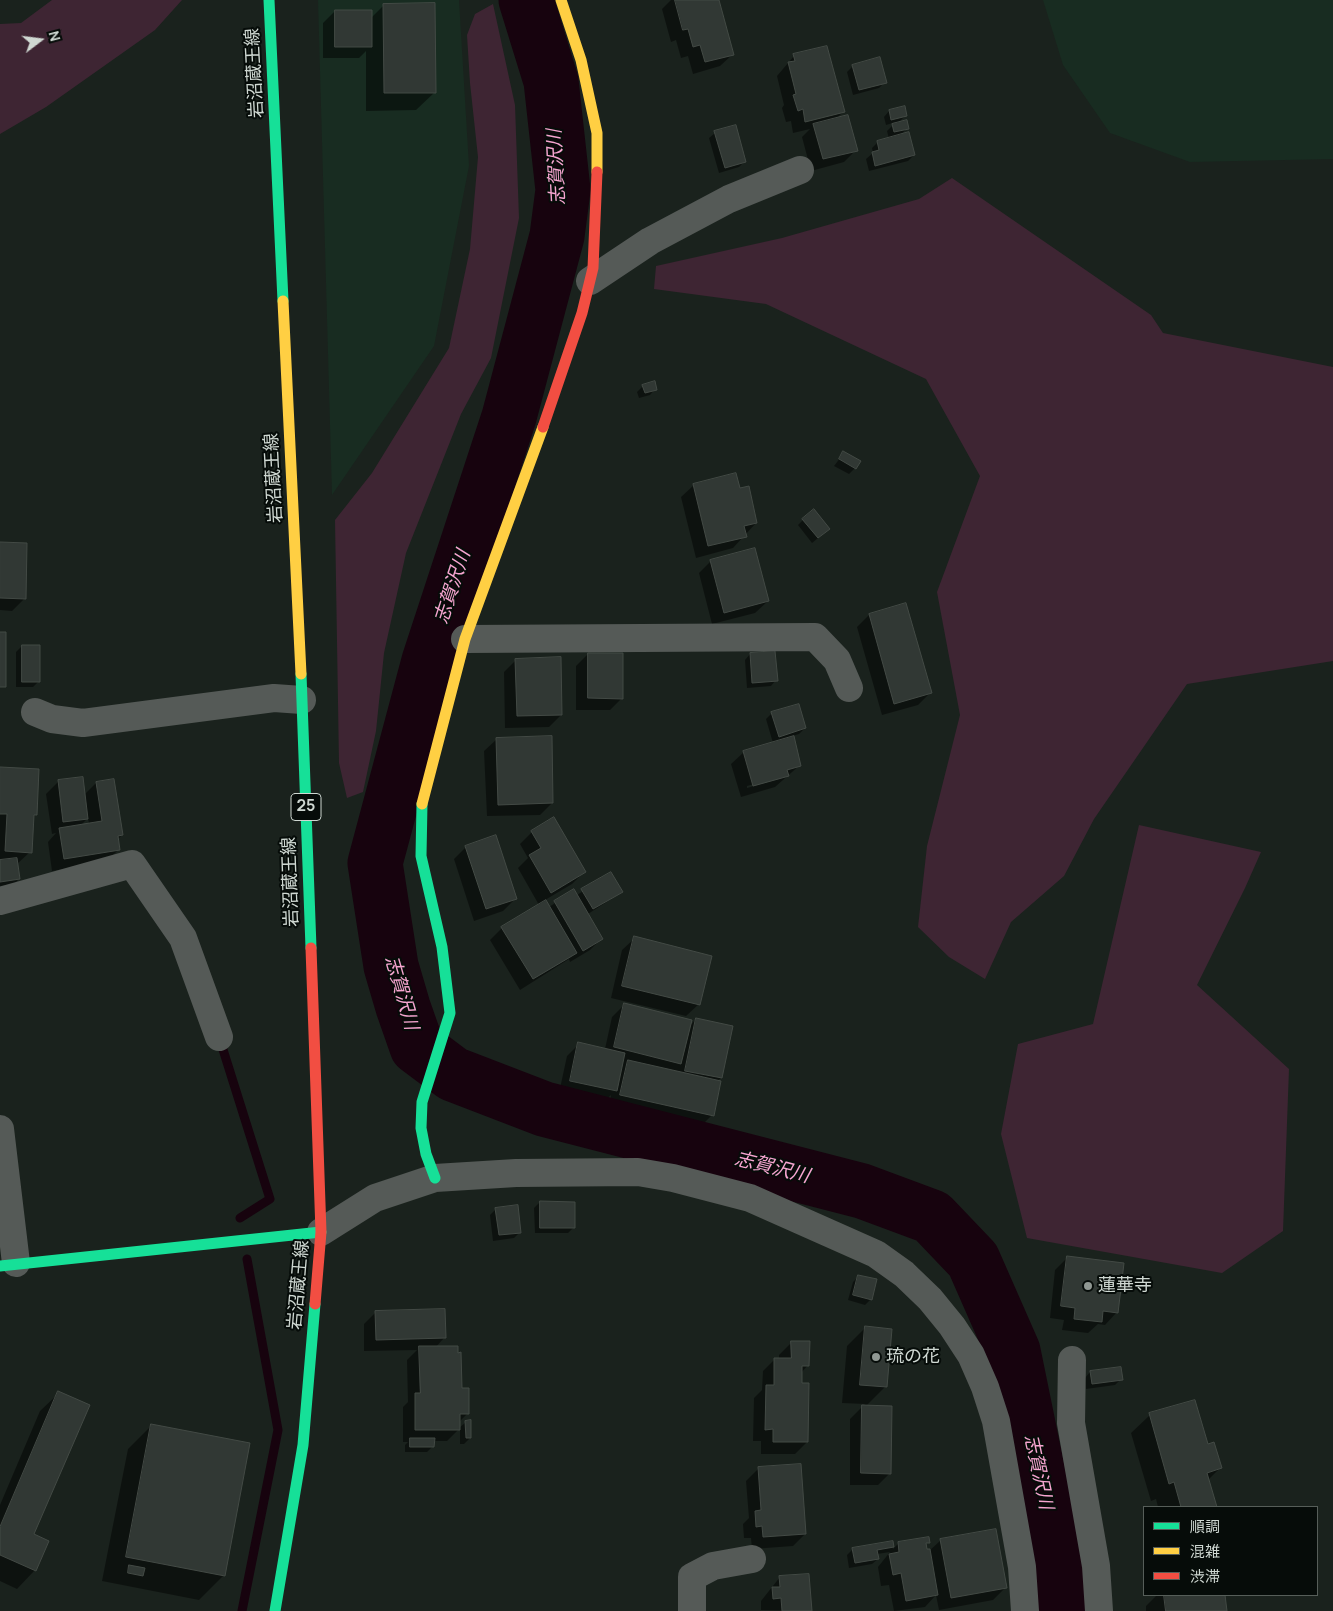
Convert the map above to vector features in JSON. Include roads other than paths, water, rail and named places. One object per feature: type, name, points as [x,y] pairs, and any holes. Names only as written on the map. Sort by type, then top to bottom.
[{"type":"main road","name":"岩沼蔵王線","points":[[269,0],[302,700],[321,1232],[303,1445],[275,1611]]},
{"type":"main road","points":[[435,1178],[426,1154],[421,1128],[422,1102],[450,1013],[442,947],[422,856],[420,821],[428,773],[465,639],[539,440],[582,313],[593,268],[597,214],[597,133],[581,60],[560,0]]},
{"type":"main road","points":[[8,1264],[321,1232]]},
{"type":"street","points":[[590,281],[650,241],[720,204],[800,170]]},
{"type":"street","points":[[465,639],[815,637],[838,660],[849,688]]},
{"type":"street","points":[[35,712],[52,720],[83,723],[274,698],[302,700]]},
{"type":"street","points":[[0,901],[132,864],[183,938],[219,1037]]},
{"type":"street","points":[[0,1129],[8,1264]]},
{"type":"street","points":[[321,1232],[375,1198],[435,1178],[516,1173],[638,1172],[673,1178],[750,1198],[876,1254],[904,1274],[930,1298],[952,1326],[970,1355],[985,1387],[996,1421],[1022,1567],[1025,1611]]},
{"type":"street","points":[[1072,1360],[1071,1423],[1096,1566],[1099,1611]]},
{"type":"street","points":[[692,1611],[692,1577],[713,1566],[752,1559]]},
{"type":"waterway","name":"志賀沢川","points":[[526,0],[551,81],[563,190],[557,236],[509,417],[429,661],[375,863],[391,966],[403,1007],[417,1047],[453,1074],[544,1109],[862,1191],[932,1217],[973,1260],[1013,1351],[1062,1591],[1064,1611]]},
{"type":"waterway","points":[[220,1040],[270,1199],[240,1218]]},
{"type":"waterway","points":[[242,1611],[278,1430],[247,1259]]},
{"type":"place","name":"蓮華寺","points":[[1088,1286]]},
{"type":"place","name":"琉の花","points":[[876,1357]]}]
